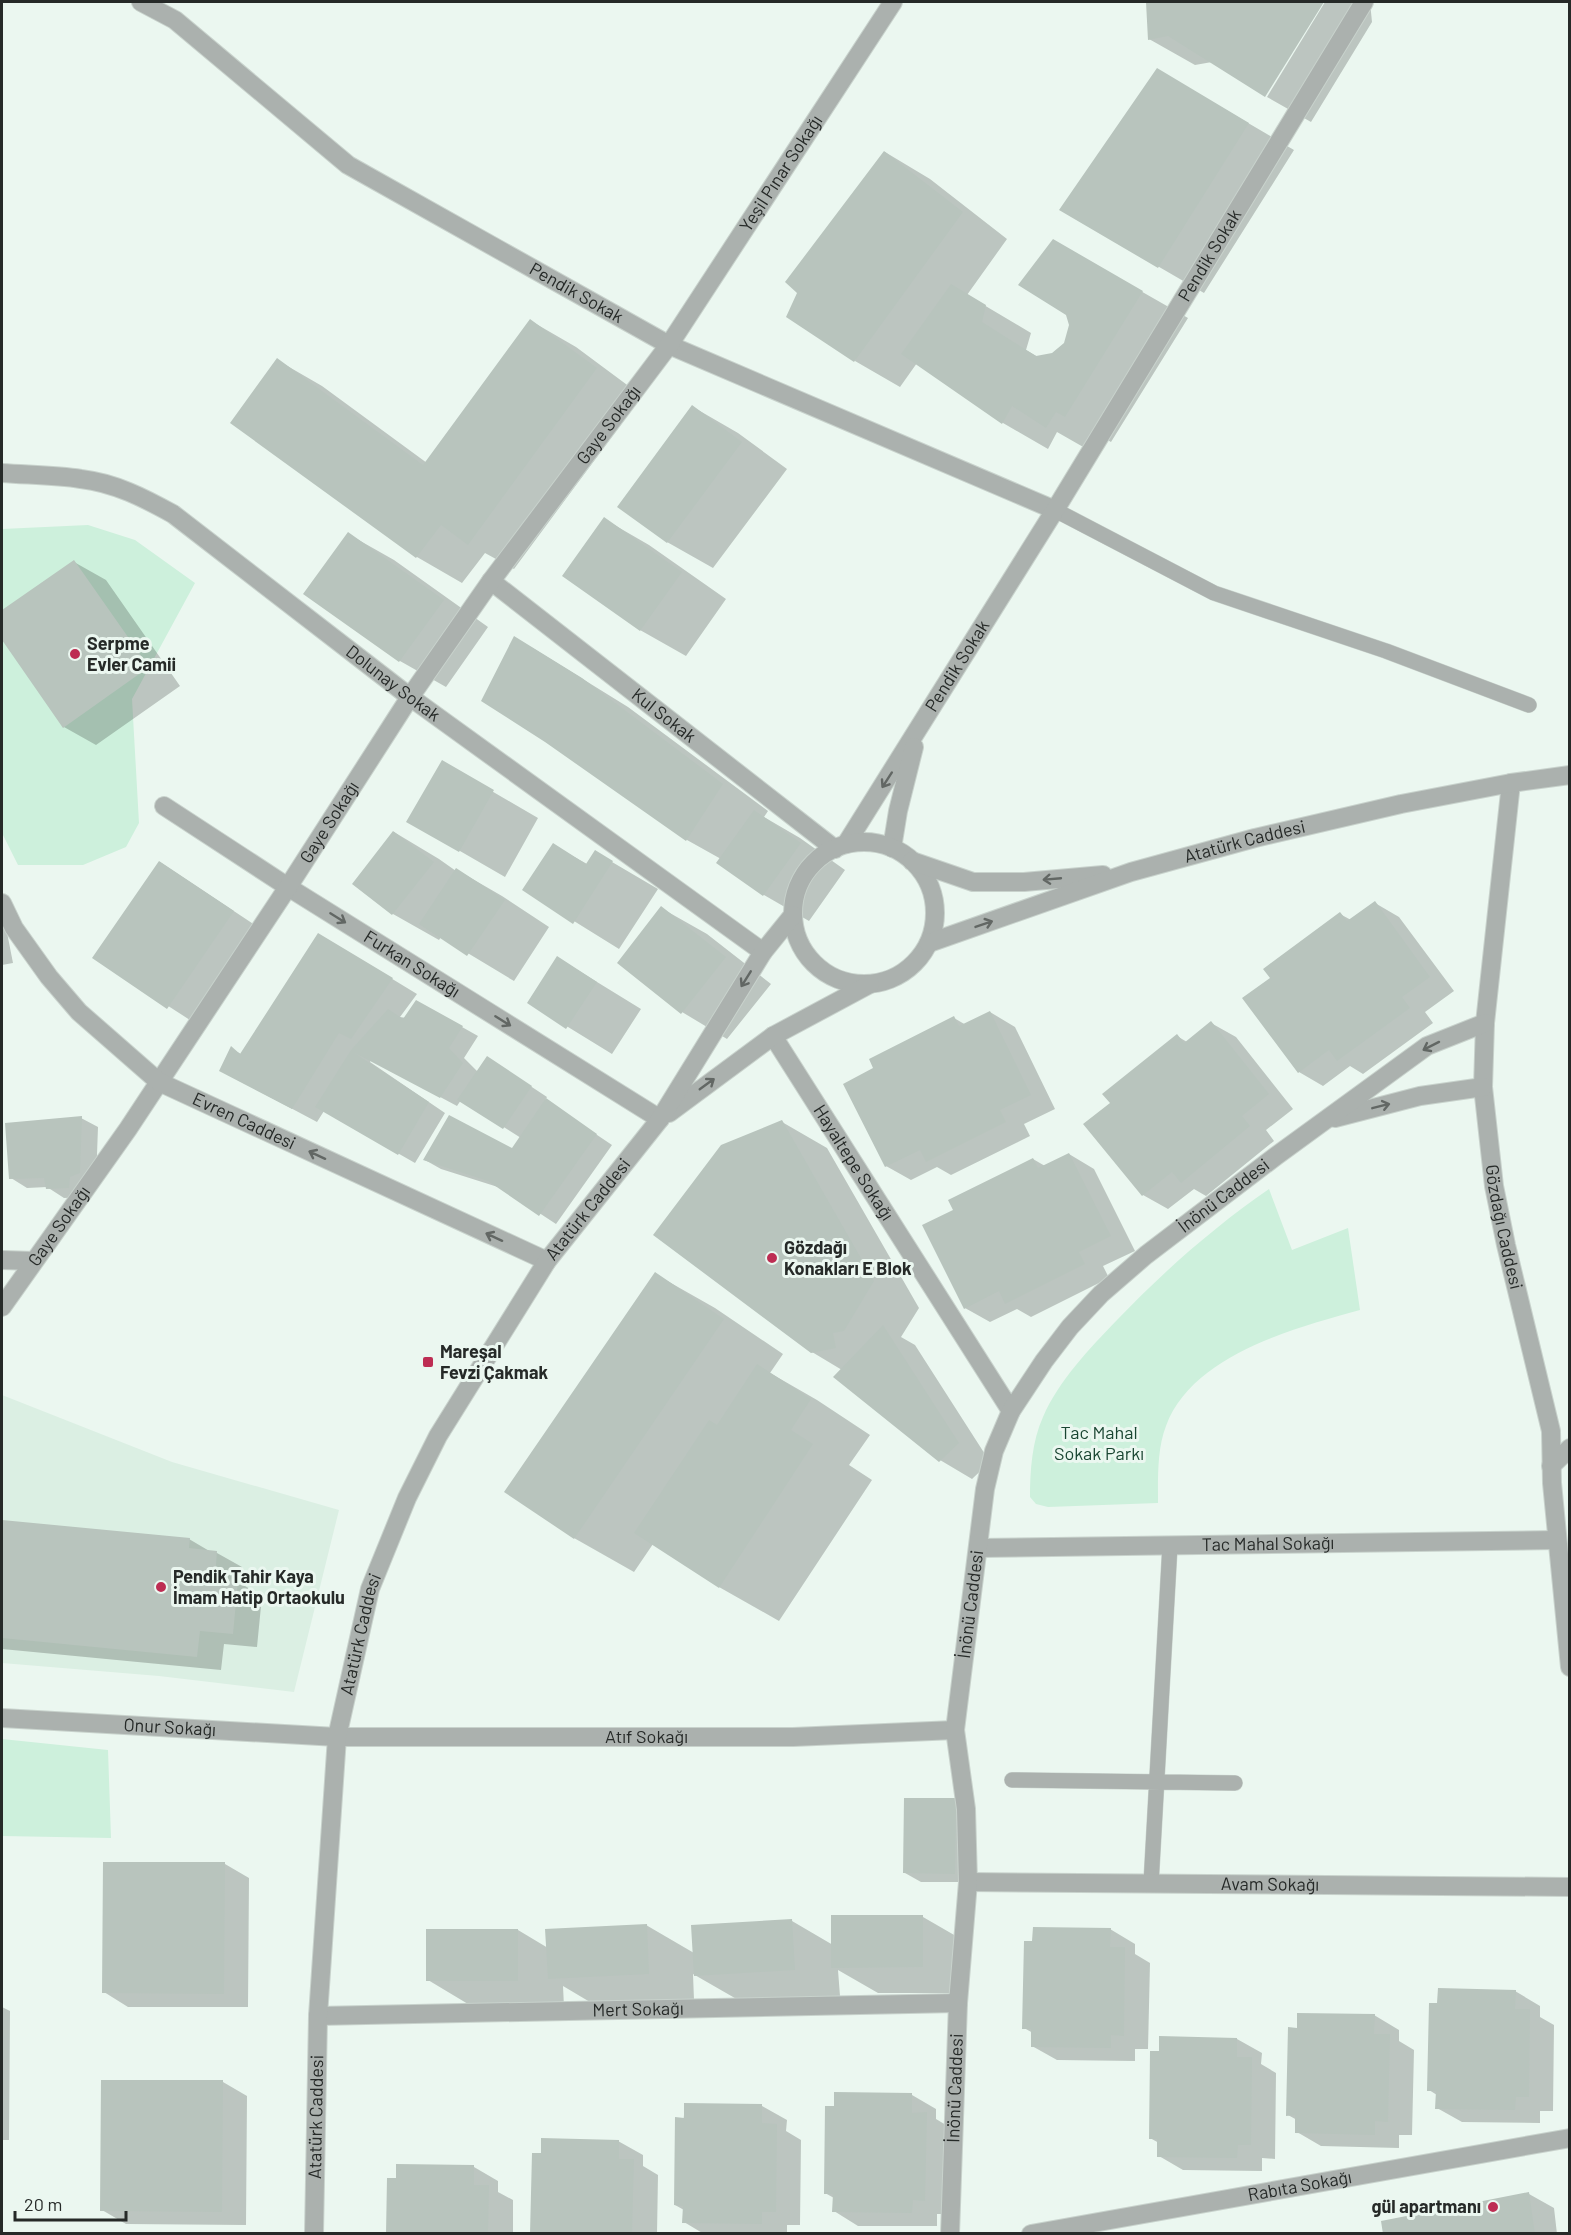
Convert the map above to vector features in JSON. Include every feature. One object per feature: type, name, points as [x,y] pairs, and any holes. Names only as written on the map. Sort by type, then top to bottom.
[{"type":"street","name":"Pendik Sokak","points":[[141,2],[174,20],[348,165],[669,345],[1055,510]]},
{"type":"street","name":"Yeşil Pınar Sokağı","points":[[669,345],[894,2]]},
{"type":"street","name":"Pendik Sokak","points":[[840,847],[918,730],[1055,510],[1364,2]]},
{"type":"street","name":"Gaye Sokağı","points":[[2,1307],[128,1129],[410,698],[491,581],[669,345]]},
{"type":"street","name":"Dolunay Sokak","points":[[2,473],[82,479],[141,497],[173,514],[410,698],[763,952]]},
{"type":"street","name":"Kul Sokak","points":[[491,581],[840,847]]},
{"type":"street","name":"Pendik Sokak","points":[[892,848],[898,811],[918,730]]},
{"type":"street","name":"Atatürk Caddesi","points":[[929,943],[1131,872],[1278,832],[1401,804],[1511,783],[1569,775]]},
{"type":"street","name":"Gözdağı Caddesi","points":[[1511,783],[1485,1023],[1483,1087],[1494,1186],[1548,1420],[1569,1667]]},
{"type":"street","name":"Furkan Sokağı","points":[[164,806],[288,887],[660,1119]]},
{"type":"street","points":[[912,861],[927,879],[935,902],[935,926],[929,943],[919,958],[906,971],[889,980],[871,984],[852,983],[835,978],[819,968],[806,955],[798,938],[793,915],[796,892],[807,871],[824,855],[840,847],[870,842],[892,848],[912,861],[973,882],[1024,882],[1131,872]]},
{"type":"street","name":"Evren Caddesi","points":[[2,903],[14,927],[49,977],[80,1012],[159,1082],[547,1261]]},
{"type":"street","name":"Atatürk Caddesi","points":[[314,2234],[318,2016],[337,1737],[370,1589],[407,1498],[438,1436],[547,1261],[660,1119],[763,952],[793,915]]},
{"type":"street","name":"Atatürk Caddesi","points":[[660,1119],[773,1036],[871,984]]},
{"type":"street","name":"İnönü Caddesi","points":[[950,2234],[958,2003],[968,1882],[966,1809],[955,1730],[985,1489],[994,1451],[1011,1411],[1044,1361],[1071,1327],[1101,1294],[1146,1255],[1427,1046],[1485,1023]]},
{"type":"street","name":"Hayaltepe Sokağı","points":[[773,1036],[1011,1411]]},
{"type":"street","points":[[1325,1121],[1420,1096],[1483,1087]]},
{"type":"street","points":[[2,1260],[34,1261]]},
{"type":"street","points":[[1551,1466],[1569,1448]]},
{"type":"street","name":"Tac Mahal Sokağı","points":[[978,1548],[1557,1540]]},
{"type":"street","name":"Onur Sokağı","points":[[2,1718],[337,1737]]},
{"type":"street","name":"Atıf Sokağı","points":[[337,1737],[793,1737],[955,1730]]},
{"type":"street","name":"Avam Sokağı","points":[[968,1882],[1569,1887]]},
{"type":"street","name":"Mert Sokağı","points":[[318,2016],[958,2003]]},
{"type":"street","name":"Rabıta Sokağı","points":[[1031,2234],[1569,2138]]},
{"type":"lane","points":[[1055,510],[1214,593],[1386,651],[1529,705]]},
{"type":"lane","points":[[1151,1884],[1170,1545]]},
{"type":"lane","points":[[1012,1780],[1235,1783]]},
{"type":"shaded area","name":"Pendik Tahir Kaya İmam Hatip Ortaokulu","points":[[2,1395],[172,1462],[339,1510],[294,1692],[159,1676],[2,1663]]},
{"type":"green space","points":[[88,525],[135,540],[195,583],[132,699],[139,823],[126,847],[83,865],[18,865],[2,833],[2,529]]},
{"type":"green space","name":"Tac Mahal Sokak Parkı","points":[[1269,1189],[1292,1250],[1348,1228],[1360,1310],[1306,1326],[1248,1348],[1198,1380],[1179,1401],[1163,1435],[1159,1464],[1158,1503],[1048,1507],[1036,1504],[1030,1497],[1031,1467],[1036,1436],[1050,1403],[1066,1377],[1107,1331],[1171,1267],[1209,1234]]},
{"type":"green space","points":[[2,1739],[108,1750],[111,1838],[2,1836]]},
{"type":"building","points":[[1146,2],[1324,2],[1265,97],[1168,36],[1148,40]]},
{"type":"building","points":[[1157,68],[1249,123],[1158,268],[1059,210]]},
{"type":"building","points":[[884,151],[963,212],[854,362],[786,317],[797,293],[785,282]]},
{"type":"building","points":[[1053,239],[1143,291],[1065,417],[1056,412],[1046,428],[1012,406],[1002,424],[901,354],[951,284],[986,305],[982,322],[1036,356],[1052,353],[1064,343],[1069,325],[1066,315],[1018,285]]},
{"type":"building","points":[[530,319],[597,368],[468,545],[441,525],[416,558],[230,423],[277,358],[423,465]]},
{"type":"building","points":[[692,405],[742,442],[667,543],[617,507]]},
{"type":"building","points":[[604,517],[682,572],[640,631],[562,576]]},
{"type":"building","points":[[348,532],[444,600],[399,662],[303,594]]},
{"type":"building","name":"Serpme Evler Camii","points":[[74,560],[149,667],[63,728],[2,640],[2,610]]},
{"type":"building","points":[[514,636],[582,678],[723,784],[686,841],[545,742],[481,701]]},
{"type":"building","points":[[442,760],[494,790],[459,852],[406,822]]},
{"type":"building","points":[[754,810],[801,843],[763,896],[716,863]]},
{"type":"building","points":[[393,831],[434,862],[392,915],[352,884]]},
{"type":"building","points":[[553,843],[586,864],[595,850],[613,861],[573,924],[522,890]]},
{"type":"building","points":[[159,861],[234,911],[167,1009],[92,958]]},
{"type":"building","points":[[456,868],[505,900],[467,956],[419,924]]},
{"type":"building","points":[[1375,901],[1430,977],[1402,997],[1410,1008],[1337,1061],[1329,1050],[1298,1073],[1242,998],[1270,978],[1263,969],[1340,912],[1347,921]]},
{"type":"building","points":[[661,906],[726,957],[681,1014],[617,963]]},
{"type":"building","points":[[318,933],[393,978],[351,1039],[339,1033],[292,1109],[219,1071],[231,1046],[240,1054]]},
{"type":"building","points":[[557,956],[597,982],[566,1029],[527,1003]]},
{"type":"building","points":[[416,1000],[463,1026],[449,1048],[463,1063],[440,1098],[353,1052],[429,1102],[398,1155],[315,1107],[351,1050],[388,1009],[403,1019]]},
{"type":"building","points":[[990,1011],[1031,1095],[1000,1110],[1006,1122],[926,1162],[920,1150],[885,1167],[843,1084],[873,1068],[869,1059],[954,1016],[959,1026]]},
{"type":"building","points":[[1211,1021],[1269,1094],[1242,1116],[1250,1126],[1181,1183],[1172,1172],[1142,1196],[1083,1124],[1110,1103],[1102,1094],[1177,1034],[1184,1043]]},
{"type":"building","points":[[487,1056],[532,1086],[503,1129],[457,1100]]},
{"type":"building","points":[[546,1098],[597,1134],[539,1216],[488,1181],[423,1160],[449,1115],[512,1148]]},
{"type":"building","points":[[82,1116],[80,1173],[70,1177],[69,1188],[46,1189],[44,1178],[9,1179],[5,1123]]},
{"type":"building","name":"Gözdağı Konakları E Blok","points":[[782,1120],[874,1281],[844,1331],[833,1333],[836,1348],[811,1353],[653,1235],[721,1145]]},
{"type":"building","points":[[1069,1153],[1111,1236],[1079,1252],[1085,1264],[1005,1304],[999,1291],[964,1309],[922,1225],[953,1210],[948,1200],[1033,1158],[1038,1168]]},
{"type":"building","points":[[655,1272],[724,1319],[574,1539],[504,1492]]},
{"type":"building","points":[[883,1325],[959,1443],[939,1462],[833,1377]]},
{"type":"building","points":[[757,1364],[811,1399],[791,1430],[813,1444],[719,1588],[634,1533],[709,1420],[717,1425]]},
{"type":"building","points":[[2,1520],[190,1538],[189,1548],[217,1551],[215,1578],[238,1580],[233,1634],[200,1631],[197,1657],[2,1638]]},
{"type":"building","points":[[904,1798],[956,1798],[955,1874],[903,1873]]},
{"type":"building","points":[[103,1862],[225,1862],[224,1994],[102,1993]]},
{"type":"building","points":[[831,1915],[923,1915],[923,1967],[831,1968]]},
{"type":"building","points":[[792,1919],[795,1970],[694,1976],[691,1925]]},
{"type":"building","points":[[647,1924],[649,1974],[548,1979],[545,1929]]},
{"type":"building","points":[[1033,1927],[1111,1928],[1110,1947],[1125,1947],[1124,2036],[1111,2035],[1111,2048],[1031,2047],[1031,2029],[1022,2029],[1024,1941],[1032,1941]]},
{"type":"building","points":[[426,1929],[518,1929],[518,1981],[426,1981]]},
{"type":"building","points":[[1438,1988],[1516,1990],[1515,2009],[1530,2009],[1529,2097],[1516,2097],[1515,2110],[1435,2109],[1436,2091],[1427,2091],[1429,2003],[1437,2003]]},
{"type":"building","points":[[1297,2013],[1375,2014],[1374,2034],[1390,2034],[1388,2122],[1375,2121],[1375,2135],[1295,2133],[1295,2115],[1286,2116],[1288,2027],[1297,2028]]},
{"type":"building","points":[[1159,2036],[1237,2038],[1237,2057],[1252,2057],[1251,2145],[1238,2145],[1237,2158],[1157,2157],[1157,2139],[1149,2139],[1150,2051],[1159,2051]]},
{"type":"building","points":[[101,2080],[223,2080],[222,2212],[100,2211]]},
{"type":"building","points":[[834,2092],[912,2093],[912,2113],[927,2112],[925,2201],[913,2200],[912,2213],[832,2212],[833,2194],[824,2194],[825,2106],[834,2106]]},
{"type":"building","points":[[684,2103],[762,2104],[762,2123],[777,2124],[776,2212],[762,2212],[762,2224],[682,2223],[683,2206],[674,2205],[675,2117],[684,2118]]},
{"type":"building","points":[[541,2138],[619,2140],[619,2159],[634,2159],[632,2234],[530,2234],[532,2153],[541,2153]]},
{"type":"building","points":[[396,2164],[474,2165],[474,2185],[489,2185],[488,2234],[386,2234],[387,2178],[396,2178]]},
{"type":"building","name":"gül apartmanı","points":[[1529,2192],[1535,2234],[1383,2234],[1381,2221]]},
{"type":"place","name":"Serpme Evler Camii","points":[[75,654]]},
{"type":"place","name":"Gözdağı Konakları E Blok","points":[[772,1258]]},
{"type":"place","name":"Mareşal Fevzi̇ Çakmak","points":[[428,1362]]},
{"type":"place","name":"Pendik Tahir Kaya İmam Hatip Ortaokulu","points":[[161,1587]]},
{"type":"place","name":"gül apartmanı","points":[[1493,2207]]}]
